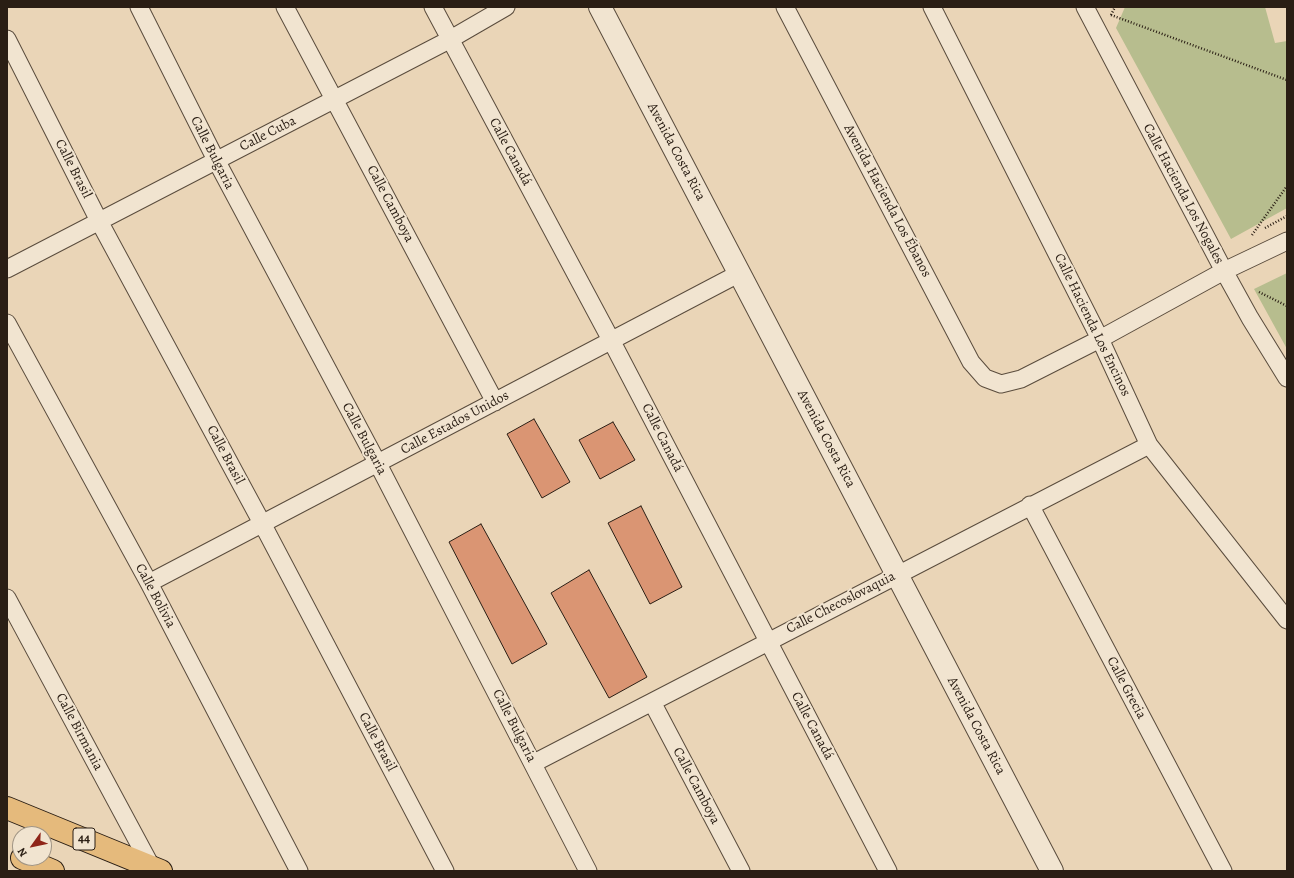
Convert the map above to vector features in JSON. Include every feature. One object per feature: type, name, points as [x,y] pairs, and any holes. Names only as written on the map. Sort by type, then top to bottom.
[{"type":"main road","name":"44","points":[[7,808],[156,869]]},
{"type":"main road","points":[[41,866],[53,871]]},
{"type":"street","name":"Calle Bulgaria","points":[[139,7],[216,160],[378,464],[534,763],[588,871]]},
{"type":"street","name":"Calle Camboya","points":[[285,7],[495,402]]},
{"type":"street","name":"Calle Canadá","points":[[433,7],[449,40],[612,340],[767,641],[888,871]]},
{"type":"street","name":"Calle Cuba","points":[[7,269],[449,40],[506,7]]},
{"type":"street","name":"Avenida Costa Rica","points":[[600,7],[1052,871]]},
{"type":"street","name":"Avenida Hacienda Los Ébanos","points":[[785,7],[972,362],[985,378],[1001,384],[1021,379],[1100,339]]},
{"type":"street","name":"Calle Hacienda Los Encinos","points":[[932,7],[1100,339],[1149,445],[1287,620]]},
{"type":"street","name":"Calle Hacienda Los Nogales","points":[[1096,11],[1224,271],[1250,318],[1287,378]]},
{"type":"street","name":"Calle Brasil","points":[[7,39],[99,221],[263,525],[445,871]]},
{"type":"street","points":[[1100,339],[1224,271],[1287,241]]},
{"type":"street","name":"Calle Estados Unidos","points":[[149,583],[263,525],[740,274]]},
{"type":"street","name":"Calle Bolivia","points":[[7,323],[149,583],[299,871]]},
{"type":"street","name":"Calle Checoslovaquia","points":[[534,763],[1030,505],[1149,445]]},
{"type":"street","name":"Calle Grecia","points":[[1030,505],[1223,871]]},
{"type":"street","name":"Calle Birmania","points":[[7,598],[156,869]]},
{"type":"street","name":"Calle Camboya","points":[[652,702],[741,871]]},
{"type":"path","points":[[1096,11],[1287,80]]},
{"type":"path","points":[[1252,236],[1287,186]]},
{"type":"path","points":[[1252,288],[1287,306]]},
{"type":"green space","points":[[1125,7],[1265,7],[1275,43],[1287,41],[1287,208],[1231,239],[1116,28]]},
{"type":"green space","points":[[1287,273],[1287,349],[1254,289]]},
{"type":"building","points":[[534,419],[570,482],[542,498],[507,434]]},
{"type":"building","points":[[613,422],[635,460],[600,479],[579,440]]},
{"type":"building","points":[[641,506],[682,587],[650,604],[608,523]]},
{"type":"building","points":[[481,524],[547,644],[512,664],[449,542]]},
{"type":"building","points":[[589,570],[647,677],[609,698],[551,593]]}]
